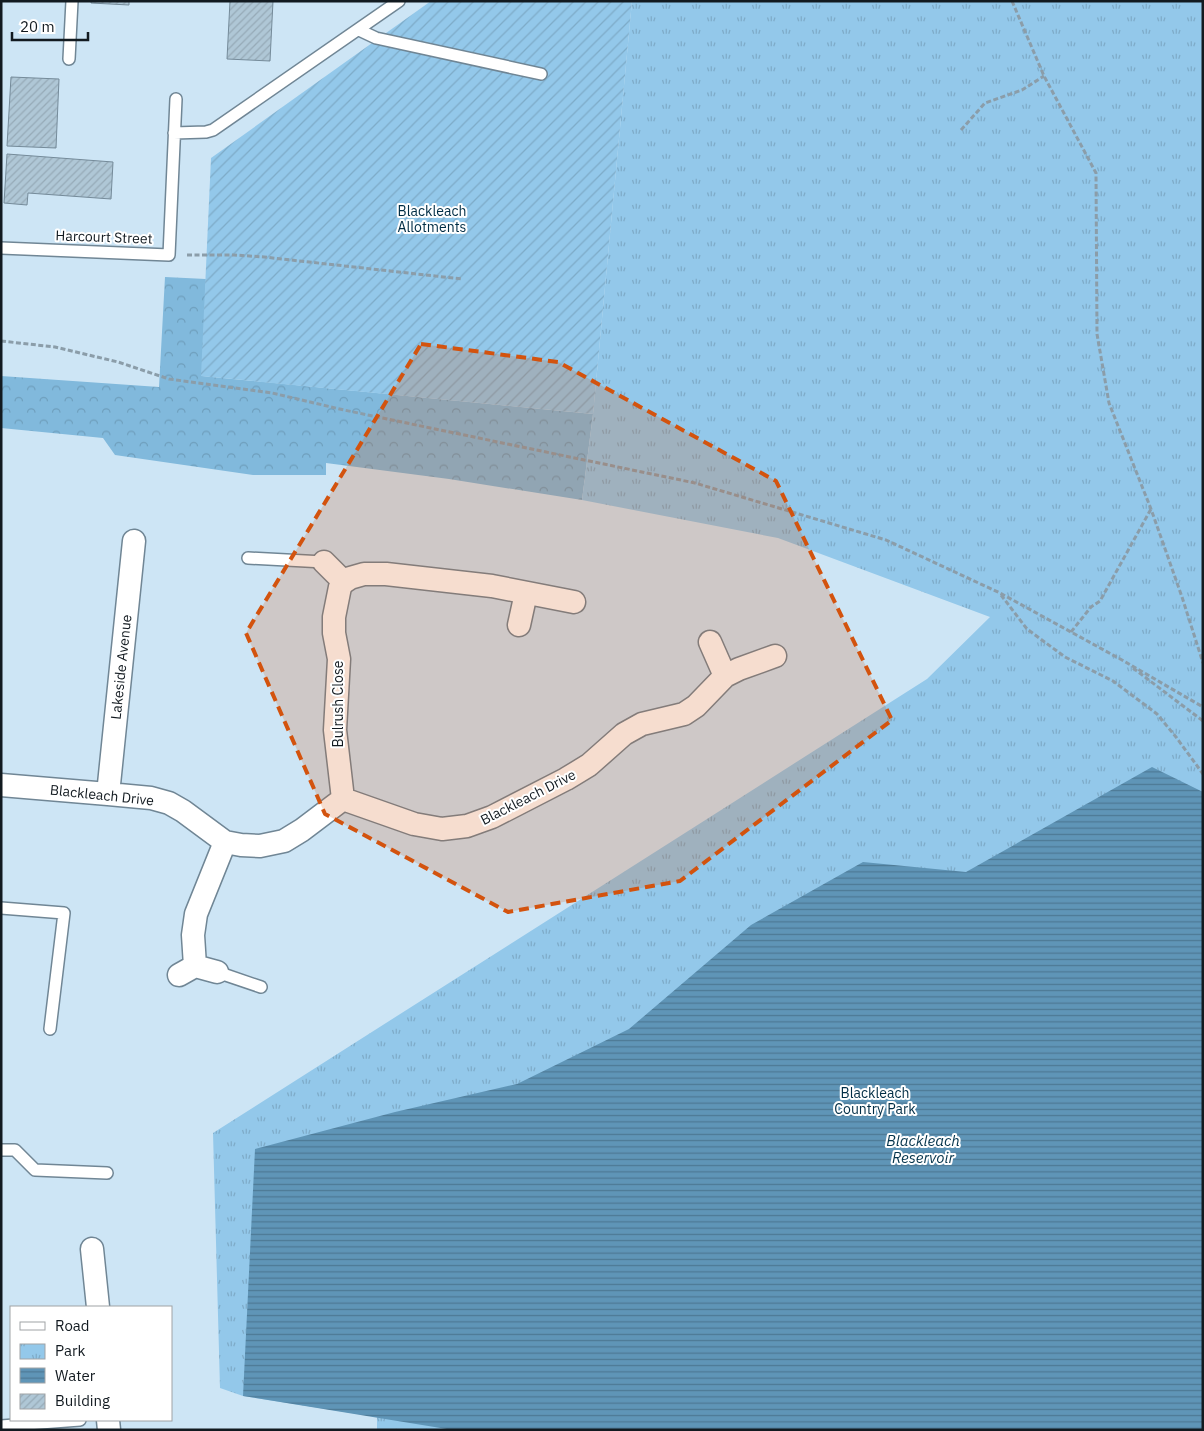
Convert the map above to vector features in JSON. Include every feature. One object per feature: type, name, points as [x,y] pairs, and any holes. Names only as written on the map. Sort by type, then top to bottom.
[{"type":"street","name":"Lakeside Avenue","points":[[108,794],[132,540]]},
{"type":"street","points":[[324,562],[344,582],[364,574],[386,574],[492,586],[574,602]]},
{"type":"street","name":"Bulrush Close","points":[[342,799],[335,730],[339,658],[334,633],[334,617],[340,587],[344,582]]},
{"type":"street","points":[[520,625],[526,593]]},
{"type":"street","points":[[710,642],[725,676]]},
{"type":"street","name":"Blackleach Drive","points":[[1,785],[151,798],[169,802],[225,842],[241,845],[260,846],[284,841],[302,830],[342,799],[414,824],[442,829],[467,826],[492,817],[566,779],[589,765],[624,734],[642,724],[684,714],[696,706],[725,676],[775,656]]},
{"type":"street","points":[[217,972],[187,971],[196,914],[225,842]]},
{"type":"street","points":[[92,1249],[98,1306]]},
{"type":"lane","points":[[70,59],[72,1]]},
{"type":"lane","points":[[174,133],[213,130],[399,1]]},
{"type":"lane","points":[[359,30],[376,38],[541,74]]},
{"type":"lane","name":"Harcourt Street","points":[[1,248],[169,254],[176,99]]},
{"type":"lane","points":[[248,558],[324,562]]},
{"type":"lane","points":[[1,908],[64,913],[50,1030]]},
{"type":"lane","points":[[217,972],[261,987]]},
{"type":"lane","points":[[1,1150],[15,1150],[35,1170],[107,1173]]},
{"type":"lane","points":[[1,1426],[67,1421]]},
{"type":"path","points":[[1012,1],[1044,76],[1096,173],[1097,334],[1109,403],[1151,509],[1203,663]]},
{"type":"path","points":[[961,130],[985,103],[1022,90],[1044,76]]},
{"type":"path","points":[[169,254],[264,257],[462,279]]},
{"type":"path","points":[[1,341],[55,347],[118,362],[169,379],[272,393],[344,410],[695,483],[886,540],[1000,593],[1203,707]]},
{"type":"path","points":[[1071,632],[1090,607],[1100,601],[1151,509]]},
{"type":"path","points":[[1000,593],[1027,629],[1065,657],[1113,681],[1157,714],[1203,774]]},
{"type":"path","points":[[1122,660],[1203,721]]},
{"type":"highlighted area","points":[[421,344],[558,362],[776,481],[892,720],[680,881],[508,912],[325,814],[246,633]]},
{"type":"green space","name":"Blackleach Allotments","points":[[431,1],[632,1],[593,414],[201,376],[211,158]]},
{"type":"green space","name":"Blackleach Country Park","points":[[632,1],[1203,1],[1203,1430],[377,1430],[377,1417],[243,1396],[220,1388],[213,1133],[927,679],[990,617],[778,538],[582,500],[593,414]]},
{"type":"green space","points":[[165,277],[206,279],[202,376],[593,414],[582,500],[449,479],[326,463],[326,475],[253,475],[115,455],[103,438],[1,428],[1,376],[159,387]]},
{"type":"water","name":"Blackleach Reservoir","points":[[1152,767],[1203,792],[1203,1430],[453,1430],[243,1396],[255,1149],[395,1112],[517,1084],[629,1029],[751,925],[863,862],[966,872]]},
{"type":"building","points":[[91,1],[129,1],[129,5],[91,3]]},
{"type":"building","points":[[230,1],[273,1],[270,61],[227,59]]},
{"type":"building","points":[[11,77],[59,79],[56,148],[7,146]]},
{"type":"building","points":[[7,154],[113,162],[111,199],[28,193],[27,205],[4,203]]}]
